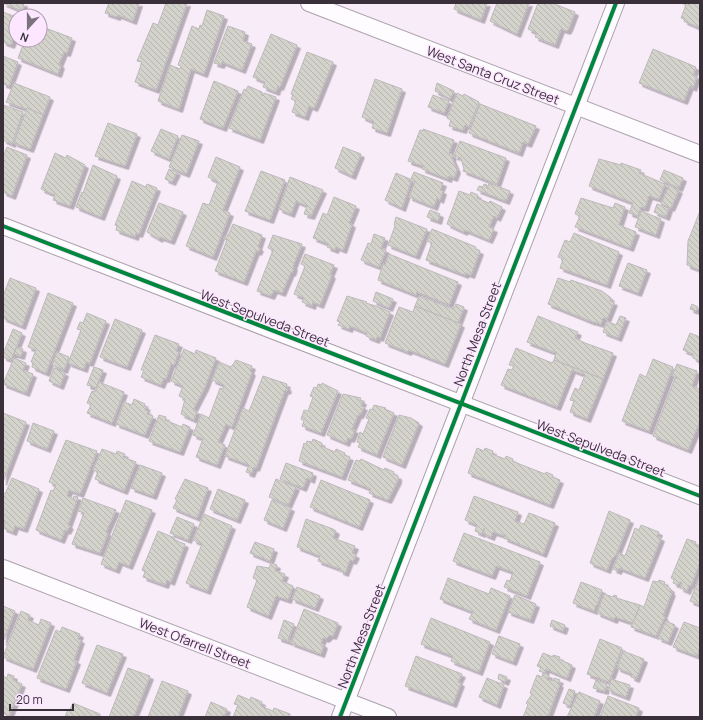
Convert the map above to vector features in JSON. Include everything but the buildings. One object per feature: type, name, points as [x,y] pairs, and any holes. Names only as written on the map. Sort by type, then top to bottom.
[{"type":"street","name":"West Santa Cruz Street","points":[[309,3],[700,154]]},
{"type":"street","name":"North Mesa Street","points":[[340,717],[616,3]]},
{"type":"street","name":"West Sepulveda Street","points":[[3,226],[460,405],[700,496]]},
{"type":"street","name":"West Ofarrell Street","points":[[3,568],[388,717]]},
{"type":"cycle path","points":[[340,717],[616,3]]},
{"type":"cycle path","points":[[3,226],[700,496]]}]
